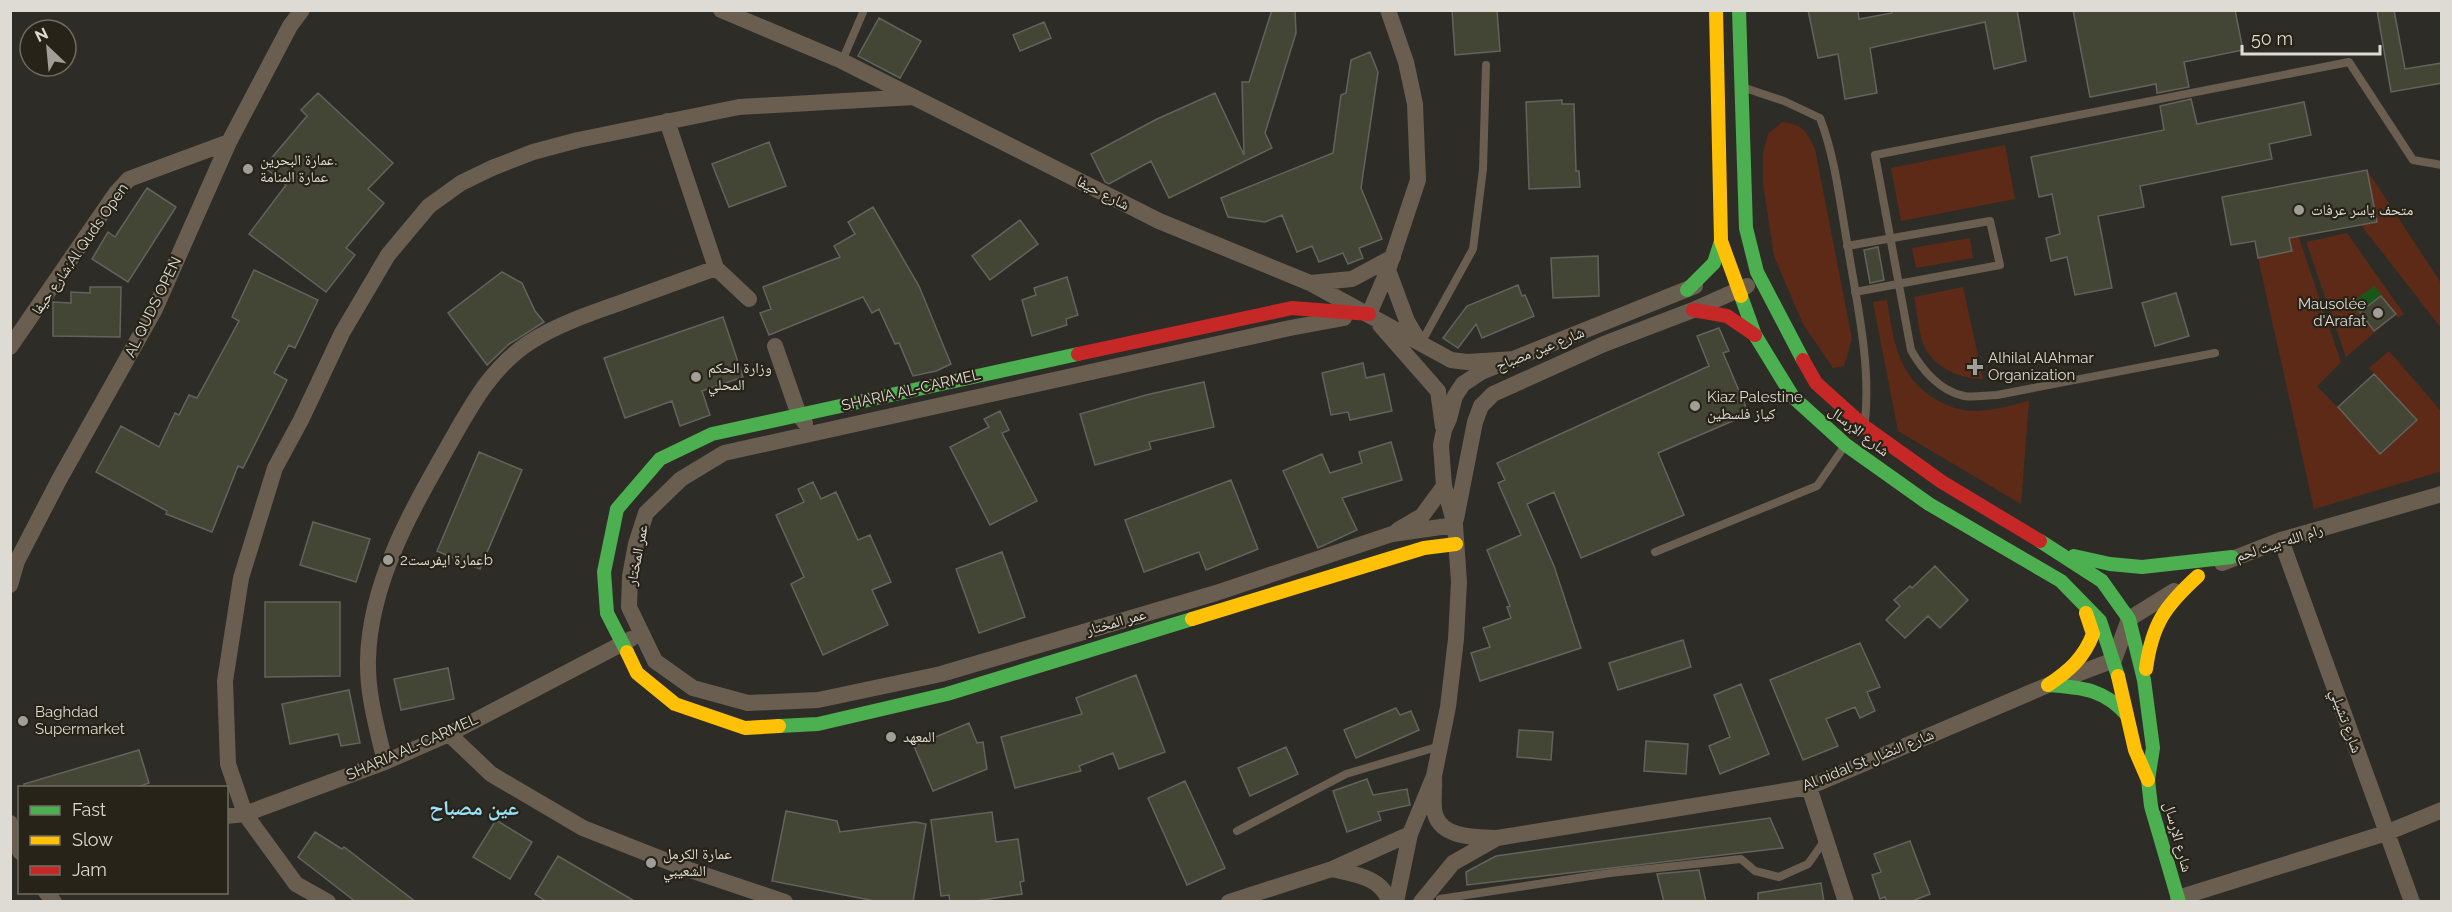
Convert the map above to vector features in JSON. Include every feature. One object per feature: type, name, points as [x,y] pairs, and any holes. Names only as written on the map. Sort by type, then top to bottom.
[{"type":"main road","name":"شارع الإرسال","points":[[1716,10],[1721,241],[1755,335],[1793,397],[1846,445],[1929,504],[2061,581],[2100,621],[2114,660],[2135,750],[2148,780]]},
{"type":"main road","name":"شارع الإرسال","points":[[1739,10],[1746,228],[1758,272],[1786,329],[1816,383],[1864,427],[1942,482],[2102,581],[2129,619],[2145,680],[2153,748],[2148,780],[2151,806],[2179,900]]},
{"type":"main road","points":[[1687,290],[1707,274],[1720,253],[1721,241]]},
{"type":"main road","name":"SHARIA AL-CARMEL","points":[[1370,314],[1292,308],[712,434],[660,459],[617,509],[604,572],[607,613],[637,673],[675,704],[745,728],[818,724],[947,694],[1424,548],[1456,544]]},
{"type":"main road","points":[[1693,310],[1708,310],[1739,320],[1755,335]]},
{"type":"main road","points":[[2061,554],[2110,564],[2142,567],[2232,557]]},
{"type":"main road","points":[[2145,680],[2148,648],[2154,625],[2173,599],[2198,576]]},
{"type":"main road","points":[[2048,685],[2079,663],[2089,647],[2093,634],[2092,627],[2080,600]]},
{"type":"main road","points":[[2048,685],[2084,688],[2105,694],[2117,702],[2127,715]]},
{"type":"street","name":"AL QUDS OPEN","points":[[10,585],[17,561],[59,480],[155,309],[229,142],[290,26],[302,10]]},
{"type":"street","name":"شارع حيفا","points":[[721,10],[843,61],[1159,221],[1310,283],[1451,360],[1467,362],[1515,359]]},
{"type":"street","points":[[1388,10],[1406,62],[1415,104],[1418,180],[1391,264],[1370,314],[1438,391],[1455,396],[1472,397],[1492,394]]},
{"type":"street","points":[[328,902],[296,884],[245,814],[228,764],[225,681],[241,578],[275,468],[301,420],[342,333],[388,255],[429,206],[461,183],[533,152],[739,107],[914,97]]},
{"type":"street","points":[[667,121],[716,268],[749,298]]},
{"type":"street","name":"شارع حيفا;Al Quds Open","points":[[10,347],[116,193],[129,179],[229,142]]},
{"type":"street","points":[[1310,283],[1352,279],[1391,264]]},
{"type":"street","points":[[1391,264],[1407,321],[1420,344]]},
{"type":"street","points":[[385,762],[369,695],[368,659],[375,605],[386,568],[420,496],[483,385],[502,365],[530,342],[578,318],[716,268]]},
{"type":"street","name":"شارع عين مصباح","points":[[1396,902],[1410,834],[1434,776],[1441,746],[1456,639],[1459,582],[1455,525],[1444,486],[1441,445],[1455,396],[1463,384],[1481,372],[1730,271],[1758,272]]},
{"type":"street","name":"شارع عين مصباح","points":[[1455,525],[1475,422],[1481,406],[1492,394],[1604,344],[1738,291],[1758,272]]},
{"type":"street","points":[[1287,274],[1299,290],[1292,308]]},
{"type":"street","name":"عمر المختار","points":[[1370,314],[1290,328],[724,453],[681,479],[646,513],[636,544],[629,607],[655,661],[693,688],[748,703],[818,700],[941,674],[1216,593],[1392,534],[1455,525]]},
{"type":"street","points":[[775,346],[799,415],[812,434]]},
{"type":"street","points":[[1438,391],[1444,430]]},
{"type":"street","points":[[1392,534],[1422,516],[1444,486]]},
{"type":"street","name":"رام الله-بيت لحم","points":[[2129,619],[2232,557],[2281,540],[2442,494]]},
{"type":"street","name":"شارع تشيلي","points":[[2281,540],[2412,902]]},
{"type":"street","points":[[2114,660],[2129,619]]},
{"type":"street","name":"SHARIA AL-CARMEL","points":[[228,816],[245,814],[385,762],[449,735],[642,633]]},
{"type":"street","name":"Al nidal St شارع النضال","points":[[1497,838],[1809,787],[2048,685],[2114,660]]},
{"type":"street","points":[[449,735],[491,774],[583,828],[687,869],[786,902]]},
{"type":"street","points":[[1434,776],[1435,814],[1443,826],[1458,834],[1497,838]]},
{"type":"street","points":[[1809,787],[1846,902]]},
{"type":"street","points":[[2179,900],[2386,833],[2442,810]]},
{"type":"street","points":[[10,823],[18,847]]},
{"type":"street","points":[[1229,902],[1332,869],[1410,834]]},
{"type":"street","points":[[1421,902],[1453,863],[1497,838]]},
{"type":"street","points":[[1332,869],[1370,878],[1387,894],[1389,902]]},
{"type":"lane","points":[[843,61],[864,10]]},
{"type":"lane","points":[[2215,353],[1997,395],[1964,396],[1939,384],[1921,369],[1911,350],[1875,155],[2349,62],[2413,160],[2442,165]]},
{"type":"lane","points":[[1420,344],[1473,249],[1483,169],[1486,65]]},
{"type":"lane","points":[[1740,86],[1784,101],[1820,118],[1831,147],[1855,292],[1868,391],[1864,427]]},
{"type":"lane","points":[[1847,246],[1990,220],[2000,265],[1855,292]]},
{"type":"lane","points":[[1655,552],[1817,486],[1846,445]]},
{"type":"lane","points":[[1237,831],[1346,774],[1441,746]]},
{"type":"lane","points":[[1440,899],[1610,873],[1741,859],[1755,871],[1779,877],[1809,864],[1826,840]]},
{"type":"shaded area","points":[[1782,122],[1795,125],[1803,130],[1815,149],[1852,339],[1844,366],[1833,368],[1803,324],[1774,256],[1763,183],[1763,153],[1768,134]]},
{"type":"shaded area","points":[[2005,145],[2015,199],[1901,221],[1891,168]]},
{"type":"shaded area","points":[[2367,170],[2441,283],[2441,328],[2361,225],[2377,222]]},
{"type":"shaded area","points":[[2347,233],[2404,314],[2398,318],[2395,315],[2346,357],[2306,242]]},
{"type":"shaded area","points":[[2298,235],[2341,362],[2317,386],[2381,453],[2416,420],[2369,368],[2389,351],[2441,411],[2442,470],[2439,472],[2314,509],[2258,258],[2292,251],[2289,237]]},
{"type":"shaded area","points":[[1970,238],[1973,258],[1916,268],[1912,248]]},
{"type":"shaded area","points":[[2374,286],[2383,297],[2380,296],[2360,312],[2360,315],[2351,303]]},
{"type":"shaded area","points":[[1963,287],[1983,379],[1965,377],[1940,365],[1927,351],[1920,332],[1914,297]]},
{"type":"shaded area","points":[[1887,300],[1899,356],[1913,380],[1935,399],[1954,408],[1974,411],[2029,401],[2021,504],[1898,431],[1873,302]]},
{"type":"building","points":[[1272,10],[1295,10],[1296,33],[1265,133],[1272,148],[1169,198],[1151,161],[1109,184],[1105,182],[1091,154],[1157,119],[1215,93],[1244,155],[1242,82],[1249,82]]},
{"type":"building","points":[[1452,10],[1497,10],[1500,51],[1455,55]]},
{"type":"building","points":[[1808,10],[1858,10],[1859,19],[1892,13],[1891,10],[2017,10],[2026,61],[1994,69],[1985,22],[1870,48],[1877,93],[1845,99],[1838,54],[1818,58]]},
{"type":"building","points":[[2073,10],[2235,10],[2243,50],[2184,62],[2189,87],[2157,93],[2156,84],[2090,97]]},
{"type":"building","points":[[2377,10],[2394,10],[2405,69],[2442,63],[2442,83],[2391,92]]},
{"type":"building","points":[[879,18],[921,41],[900,78],[858,56]]},
{"type":"building","points":[[1044,22],[1051,38],[1020,51],[1013,35]]},
{"type":"building","points":[[1370,52],[1378,72],[1361,188],[1382,239],[1359,248],[1363,258],[1348,264],[1343,253],[1319,262],[1312,246],[1297,252],[1282,215],[1265,222],[1228,217],[1221,198],[1333,153],[1341,95],[1346,93],[1351,60]]},
{"type":"building","points":[[318,93],[393,163],[368,189],[384,203],[346,248],[355,255],[326,292],[249,234],[286,185],[264,167],[307,116],[301,110]]},
{"type":"building","points":[[2191,99],[2197,124],[2304,102],[2311,135],[2269,144],[2272,159],[2140,186],[2144,207],[2098,216],[2112,288],[2075,295],[2067,257],[2051,261],[2046,238],[2060,234],[2052,194],[2039,197],[2031,157],[2164,130],[2160,106]]},
{"type":"building","points":[[1562,100],[1562,104],[1574,104],[1576,171],[1579,171],[1580,187],[1529,189],[1526,102]]},
{"type":"building","points":[[769,142],[786,186],[729,207],[712,164]]},
{"type":"building","name":"متحف ياسر عرفات","points":[[2367,170],[2377,222],[2289,238],[2292,251],[2258,258],[2255,241],[2231,245],[2222,197]]},
{"type":"building","points":[[147,188],[176,207],[128,282],[92,259],[108,232],[115,237]]},
{"type":"building","points":[[873,207],[919,286],[951,364],[936,371],[913,376],[899,343],[895,344],[879,309],[872,313],[863,297],[769,335],[760,313],[771,309],[763,287],[840,257],[834,246],[855,234],[848,222]]},
{"type":"building","points":[[1020,220],[1038,244],[990,280],[972,256]]},
{"type":"building","points":[[1878,247],[1884,280],[1870,283],[1864,250]]},
{"type":"building","points":[[1598,256],[1599,296],[1553,298],[1551,258]]},
{"type":"building","points":[[254,270],[318,300],[295,348],[289,345],[274,373],[287,380],[243,468],[238,466],[212,532],[166,514],[167,511],[96,472],[121,426],[159,447],[175,413],[179,415],[189,395],[197,398],[239,321],[232,317]]},
{"type":"building","points":[[502,272],[522,283],[535,311],[544,322],[509,344],[487,365],[448,313]]},
{"type":"building","points":[[1067,277],[1078,315],[1066,319],[1067,325],[1032,336],[1022,300],[1036,295],[1034,288]]},
{"type":"building","points":[[1518,285],[1534,316],[1482,338],[1476,324],[1458,348],[1443,338],[1467,306]]},
{"type":"building","points":[[90,287],[121,287],[120,337],[53,336],[53,302],[71,303],[71,292],[90,293]]},
{"type":"building","points":[[2176,293],[2189,336],[2155,346],[2142,303]]},
{"type":"building","name":"Mausolée d'Arafat","points":[[2381,296],[2396,314],[2374,331],[2360,312]]},
{"type":"building","points":[[723,317],[743,377],[702,391],[710,415],[680,426],[672,401],[625,418],[604,358]]},
{"type":"building","points":[[1719,328],[1729,351],[1723,353],[1749,414],[1658,453],[1684,515],[1581,558],[1554,492],[1527,504],[1554,566],[1581,648],[1480,681],[1471,653],[1490,647],[1483,628],[1511,618],[1507,607],[1510,606],[1487,550],[1521,535],[1498,483],[1505,480],[1497,463],[1709,366],[1697,336]]},
{"type":"building","points":[[1363,363],[1366,378],[1384,374],[1392,411],[1350,420],[1348,412],[1331,415],[1322,373]]},
{"type":"building","points":[[2374,374],[2417,420],[2380,454],[2338,407]]},
{"type":"building","points":[[1204,382],[1214,427],[1149,442],[1151,449],[1095,465],[1080,414],[1146,395]]},
{"type":"building","points":[[1000,411],[1009,430],[1002,433],[1037,501],[990,525],[950,447],[989,427],[984,419]]},
{"type":"building","points":[[1391,442],[1402,480],[1342,498],[1357,530],[1318,548],[1283,471],[1322,454],[1330,473],[1362,463],[1359,452]]},
{"type":"building","points":[[479,452],[522,470],[480,569],[437,551]]},
{"type":"building","points":[[1231,480],[1258,549],[1206,570],[1199,552],[1144,572],[1125,520]]},
{"type":"building","points":[[813,482],[821,499],[836,492],[858,540],[870,535],[891,582],[872,590],[888,625],[823,655],[791,584],[804,577],[776,515],[804,502],[798,489]]},
{"type":"building","points":[[313,522],[370,539],[356,582],[300,565]]},
{"type":"building","points":[[1002,552],[1025,617],[979,633],[956,569]]},
{"type":"building","points":[[1935,566],[1968,600],[1940,628],[1928,616],[1905,638],[1886,620],[1900,606],[1894,600],[1910,586],[1912,588]]},
{"type":"building","points":[[265,602],[340,602],[340,676],[265,677]]},
{"type":"building","points":[[1683,640],[1691,667],[1618,690],[1609,663]]},
{"type":"building","points":[[1860,643],[1880,687],[1867,692],[1875,711],[1860,718],[1855,707],[1826,719],[1838,746],[1803,760],[1770,680]]},
{"type":"building","points":[[448,668],[454,699],[401,710],[394,679]]},
{"type":"building","points":[[1136,675],[1165,752],[1119,769],[1113,753],[1079,766],[1081,771],[1015,788],[1001,737],[1082,714],[1076,698]]},
{"type":"building","points":[[1741,684],[1769,754],[1720,774],[1709,746],[1730,737],[1714,695]]},
{"type":"building","points":[[349,690],[360,743],[341,746],[338,734],[290,744],[282,704]]},
{"type":"building","points":[[1396,708],[1400,715],[1411,711],[1419,730],[1356,758],[1344,730]]},
{"type":"building","points":[[969,723],[977,743],[983,742],[987,769],[933,791],[914,746]]},
{"type":"building","points":[[1519,730],[1553,732],[1551,760],[1517,757]]},
{"type":"building","points":[[1646,741],[1688,744],[1686,774],[1644,771]]},
{"type":"building","points":[[1286,747],[1298,774],[1250,796],[1238,768]]},
{"type":"building","points":[[139,750],[149,783],[141,786],[24,786],[24,784]]},
{"type":"building","points":[[1367,779],[1373,795],[1407,789],[1410,805],[1378,812],[1381,820],[1347,832],[1333,791]]},
{"type":"building","points":[[1185,781],[1225,868],[1187,885],[1148,798]]},
{"type":"building","points":[[786,811],[837,821],[840,832],[915,822],[926,824],[913,902],[880,902],[772,881]]},
{"type":"building","points":[[992,812],[996,842],[1018,839],[1024,881],[1020,882],[1022,894],[970,902],[950,902],[949,895],[941,896],[931,820]]},
{"type":"building","points":[[1770,818],[1783,848],[1467,885],[1466,872],[1496,856]]},
{"type":"building","points":[[496,820],[532,842],[510,879],[473,857]]},
{"type":"building","points":[[315,832],[342,849],[344,847],[416,902],[356,902],[298,857]]},
{"type":"building","points":[[1910,841],[1930,894],[1910,902],[1887,902],[1885,897],[1880,899],[1872,875],[1881,872],[1874,854]]},
{"type":"building","points":[[558,856],[636,902],[547,902],[535,894]]},
{"type":"building","points":[[1699,870],[1706,902],[1664,902],[1657,874]]},
{"type":"building","points":[[1821,883],[1824,902],[1758,902],[1758,893]]},
{"type":"traffic: fast","points":[[1739,10],[1746,228],[1757,272],[1803,360]]},
{"type":"traffic: fast","points":[[1687,290],[1714,263],[1721,241]]},
{"type":"traffic: fast","points":[[1741,296],[1755,335],[1793,397],[1846,445],[1929,504],[2061,581],[2100,621],[2118,676]]},
{"type":"traffic: fast","points":[[627,652],[607,613],[604,572],[617,509],[660,459],[712,434],[1078,354]]},
{"type":"traffic: fast","points":[[2040,541],[2102,581],[2129,619],[2144,680],[2153,748],[2148,780],[2151,806],[2179,902]]},
{"type":"traffic: fast","points":[[2074,556],[2110,564],[2142,567],[2232,557]]},
{"type":"traffic: fast","points":[[779,726],[818,724],[947,694],[1192,619]]},
{"type":"traffic: fast","points":[[2048,685],[2082,689],[2100,694],[2127,715]]},
{"type":"traffic: slow","points":[[1716,10],[1721,241],[1741,296]]},
{"type":"traffic: slow","points":[[1192,619],[1424,548],[1456,544]]},
{"type":"traffic: slow","points":[[2146,669],[2152,640],[2162,617],[2177,597],[2198,576]]},
{"type":"traffic: slow","points":[[2048,685],[2075,663],[2089,643],[2093,634],[2086,613]]},
{"type":"traffic: slow","points":[[627,652],[637,673],[675,704],[745,728],[779,726]]},
{"type":"traffic: slow","points":[[2118,676],[2135,750],[2148,780]]},
{"type":"traffic: jam","points":[[1078,354],[1292,308],[1369,314]]},
{"type":"traffic: jam","points":[[1693,310],[1727,316],[1755,335]]},
{"type":"traffic: jam","points":[[1803,360],[1816,383],[1865,427],[1942,482],[2040,541]]},
{"type":"place","name":"عمارة البحرين. عمارة المنامة","points":[[248,169]]},
{"type":"place","name":"متحف ياسر عرفات","points":[[2299,210]]},
{"type":"place","name":"Mausolée d'Arafat","points":[[2378,313]]},
{"type":"place","name":"Alhilal AlAhmar Organization","points":[[1975,367]]},
{"type":"place","name":"وزارة الحكم المحلي","points":[[696,377]]},
{"type":"place","name":"Kiaz Palestine كياز فلسطين","points":[[1695,406]]},
{"type":"place","name":"عمارة ايفرست2b","points":[[388,560]]},
{"type":"place","name":"Baghdad Supermarket","points":[[23,721]]},
{"type":"place","name":"المعهد","points":[[891,737]]},
{"type":"place","name":"عمارة الكرمل الشعيبي","points":[[651,863]]},
{"type":"district","name":"عين مصباح","points":[[474,807]]}]
